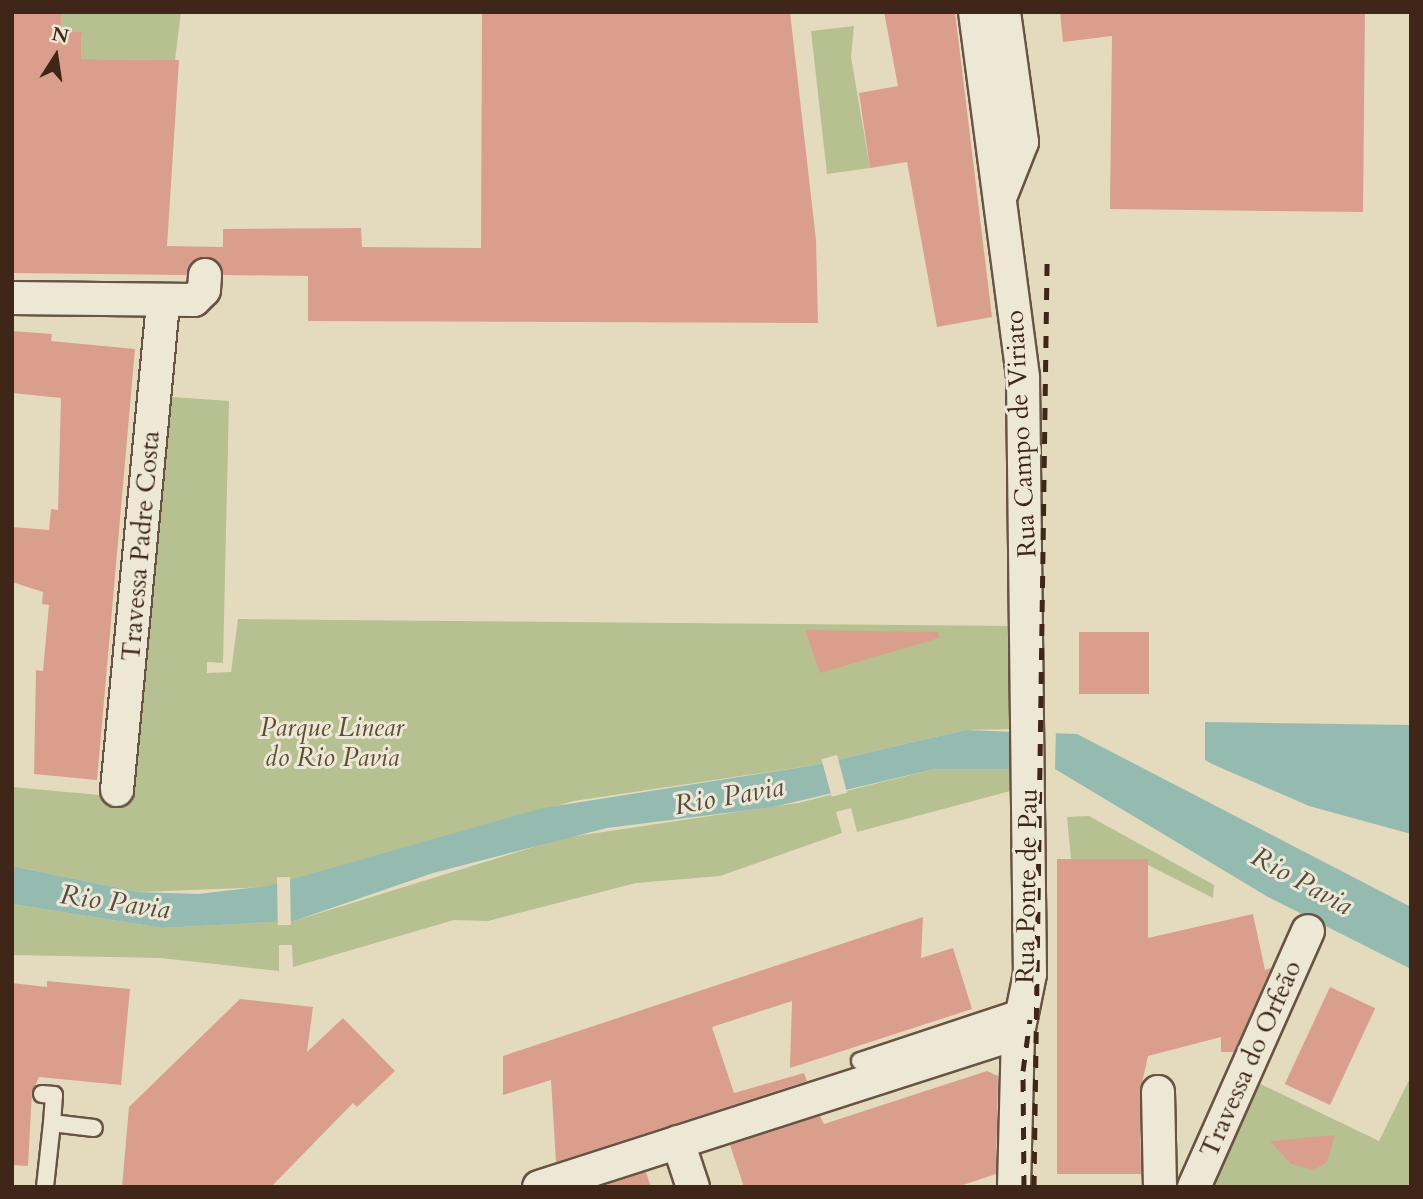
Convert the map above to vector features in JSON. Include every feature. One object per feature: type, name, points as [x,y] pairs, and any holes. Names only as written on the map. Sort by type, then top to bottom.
[{"type":"street","name":"Rua Campo de Viriato","points":[[975,12],[1023,378],[1030,627]]},
{"type":"street","name":"Rua Campo de Viriato","points":[[1000,200],[1022,142],[1004,12]]},
{"type":"street","points":[[12,298],[163,301],[200,298],[205,275]]},
{"type":"street","name":"Travessa Padre Costa","points":[[117,790],[163,301]]},
{"type":"street","name":"Rua Ponte de Pau","points":[[1014,1187],[1019,1021],[1030,974],[1030,627]]},
{"type":"street","name":"Travessa do Orfeão","points":[[1194,1187],[1308,931]]},
{"type":"street","points":[[539,1187],[678,1142],[1019,1021]]},
{"type":"street","points":[[1158,1092],[1160,1187]]},
{"type":"street","points":[[678,1142],[693,1187]]},
{"type":"lane","points":[[860,1061],[1019,1021]]},
{"type":"lane","points":[[42,1094],[54,1095],[45,1187]]},
{"type":"lane","points":[[52,1122],[94,1128]]},
{"type":"green space","points":[[62,12],[181,12],[175,60],[81,59],[82,33],[61,32]]},
{"type":"green space","points":[[854,26],[851,57],[870,168],[827,174],[811,31]]},
{"type":"green space","name":"Parque Linear do Rio Pavia","points":[[172,397],[229,401],[223,663],[207,662],[207,673],[231,672],[238,619],[1022,626],[1017,729],[965,730],[815,765],[574,801],[266,887],[139,892],[12,866],[12,787],[133,798]]},
{"type":"green space","points":[[935,769],[1017,769],[1018,789],[857,832],[851,808],[836,812],[842,833],[720,876],[636,883],[488,921],[454,920],[293,967],[292,945],[279,945],[279,971],[161,958],[12,955],[12,904],[162,928],[294,921],[563,838],[798,803]]},
{"type":"green space","points":[[1089,816],[1214,885],[1213,898],[1148,865],[1148,859],[1071,859],[1067,817]]},
{"type":"green space","points":[[1411,1076],[1411,1187],[1210,1187],[1250,1079],[1379,1141]]},
{"type":"water","points":[[1205,722],[1411,725],[1411,834],[1309,806],[1212,764],[1205,760]]},
{"type":"water","name":"Rio Pavia","points":[[965,730],[1077,734],[1411,907],[1411,969],[1268,897],[1055,769],[935,769],[773,807],[607,828],[433,873],[294,921],[162,928],[12,904],[12,866],[139,892],[198,894],[268,886],[543,808],[815,765]]},
{"type":"pier","points":[[1017,726],[1056,727],[1055,769],[1040,770]]},
{"type":"pier","points":[[837,755],[847,793],[832,797],[822,759]]},
{"type":"pier","points":[[277,877],[290,877],[291,925],[278,925]]},
{"type":"building","points":[[12,12],[62,12],[61,32],[82,32],[81,59],[179,60],[167,246],[223,247],[223,229],[361,228],[362,247],[481,248],[482,12],[790,12],[816,240],[818,323],[308,321],[308,276],[223,275],[207,257],[190,264],[187,275],[12,273]]},
{"type":"building","points":[[884,12],[955,12],[992,317],[937,327],[907,162],[870,168],[859,93],[898,86]]},
{"type":"building","points":[[1060,12],[1365,12],[1363,212],[1110,209],[1112,36],[1063,42]]},
{"type":"building","points":[[12,331],[52,334],[51,341],[135,349],[97,780],[34,774],[36,670],[43,671],[49,605],[42,604],[43,592],[12,582],[12,527],[49,530],[51,509],[58,510],[61,398],[12,393]]},
{"type":"building","points":[[805,630],[938,632],[939,638],[820,673]]},
{"type":"building","points":[[1079,632],[1149,632],[1149,694],[1079,694]]},
{"type":"building","points":[[1057,859],[1148,859],[1148,938],[1253,914],[1265,970],[1271,968],[1234,1052],[1221,1052],[1221,1037],[1148,1056],[1140,1092],[1141,1174],[1057,1174]]},
{"type":"building","points":[[923,917],[921,958],[953,948],[972,1009],[790,1068],[792,1001],[712,1027],[734,1093],[804,1073],[807,1081],[556,1162],[551,1080],[503,1095],[503,1056]]},
{"type":"building","points":[[47,981],[130,989],[121,1085],[39,1077],[32,1092],[28,1166],[12,1165],[12,983],[47,987]]},
{"type":"building","points":[[1330,987],[1375,1008],[1330,1105],[1285,1084]]},
{"type":"building","points":[[240,999],[313,1007],[307,1052],[343,1018],[395,1071],[357,1107],[353,1103],[271,1187],[122,1187],[129,1107]]},
{"type":"building","points":[[987,1071],[998,1076],[996,1174],[957,1187],[744,1187],[730,1145],[820,1116],[824,1124]]},
{"type":"building","points":[[1335,1135],[1327,1162],[1314,1170],[1291,1164],[1270,1141]]},
{"type":"building","points":[[646,1172],[651,1187],[600,1187]]},
{"type":"railway","points":[[1034,1187],[1047,263]]},
{"type":"railway","points":[[1024,1187],[1023,1071],[1030,1019]]}]
